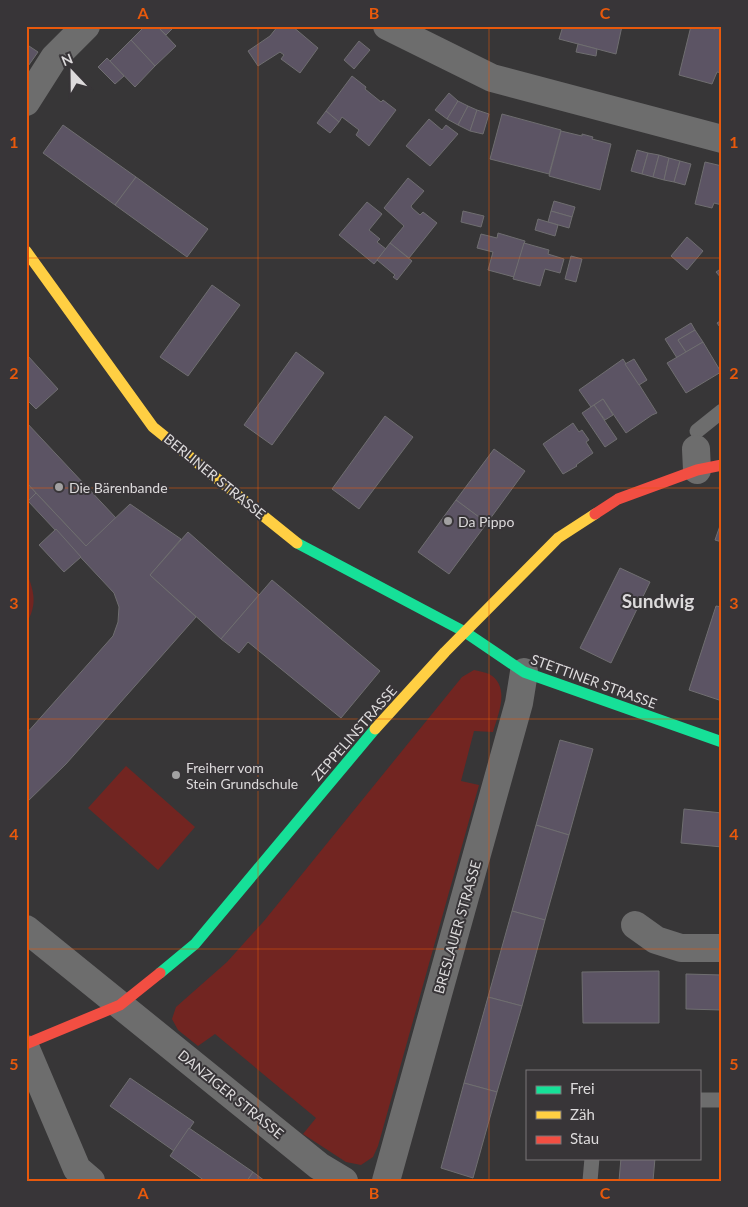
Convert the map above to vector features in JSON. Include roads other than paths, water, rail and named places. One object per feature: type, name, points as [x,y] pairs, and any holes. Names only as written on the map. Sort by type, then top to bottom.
[{"type":"street","points":[[26,102],[54,58],[86,26]]},
{"type":"street","points":[[387,26],[492,78],[722,139]]},
{"type":"street","name":"BERLINER STRASSE","points":[[26,251],[153,427],[297,543],[465,632]]},
{"type":"street","name":"ZEPPELINSTRASSE","points":[[26,1044],[120,1005],[195,944],[370,736],[445,652],[558,538],[618,499],[703,454]]},
{"type":"street","name":"STETTINER STRASSE","points":[[465,632],[524,672],[722,742]]},
{"type":"street","name":"BRESLAUER STRASSE","points":[[386,1181],[519,703],[524,672]]},
{"type":"street","points":[[635,925],[656,940],[681,948],[722,948]]},
{"type":"street","points":[[26,929],[120,1005]]},
{"type":"street","name":"DANZIGER STRASSE","points":[[120,1005],[319,1166],[344,1181]]},
{"type":"street","points":[[26,1049],[76,1177]]},
{"type":"lane","points":[[703,454],[722,411]]},
{"type":"lane","points":[[700,1100],[722,1100]]},
{"type":"lane","points":[[590,1181],[592,1160]]},
{"type":"place","name":"Die Bärenbande","points":[[59,487]]},
{"type":"place","name":"Da Pippo","points":[[448,521]]},
{"type":"place","name":"Freiherr vom Stein Grundschule","points":[[176,775]]},
{"type":"district","name":"Sundwig","points":[[658,600]]}]
